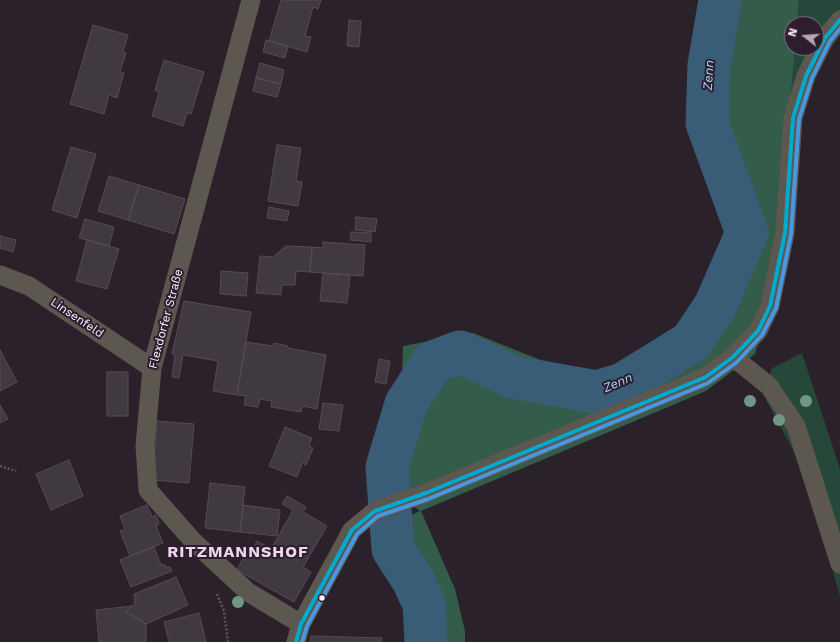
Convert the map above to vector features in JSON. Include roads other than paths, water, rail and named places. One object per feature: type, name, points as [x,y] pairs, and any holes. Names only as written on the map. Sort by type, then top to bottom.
[{"type":"street","name":"Flexdorfer Straße","points":[[251,0],[152,368],[145,446],[148,490],[194,542],[248,592],[299,633]]},
{"type":"street","points":[[299,633],[352,530],[375,511],[426,493],[706,377],[733,357],[758,331],[770,306],[785,233],[793,118],[810,70],[825,38],[840,20]]},
{"type":"street","name":"Linsenfeld","points":[[0,275],[29,286],[152,368]]},
{"type":"street","points":[[733,357],[769,386],[796,426],[840,564]]},
{"type":"waterway","name":"Zenn","points":[[426,642],[424,604],[413,580],[393,549],[387,467],[406,404],[433,362],[460,352],[513,377],[596,392],[623,384],[691,342],[715,306],[747,233],[707,123],[709,65],[720,0]]},
{"type":"district","name":"RITZMANNSHOF","points":[[238,552]]}]
